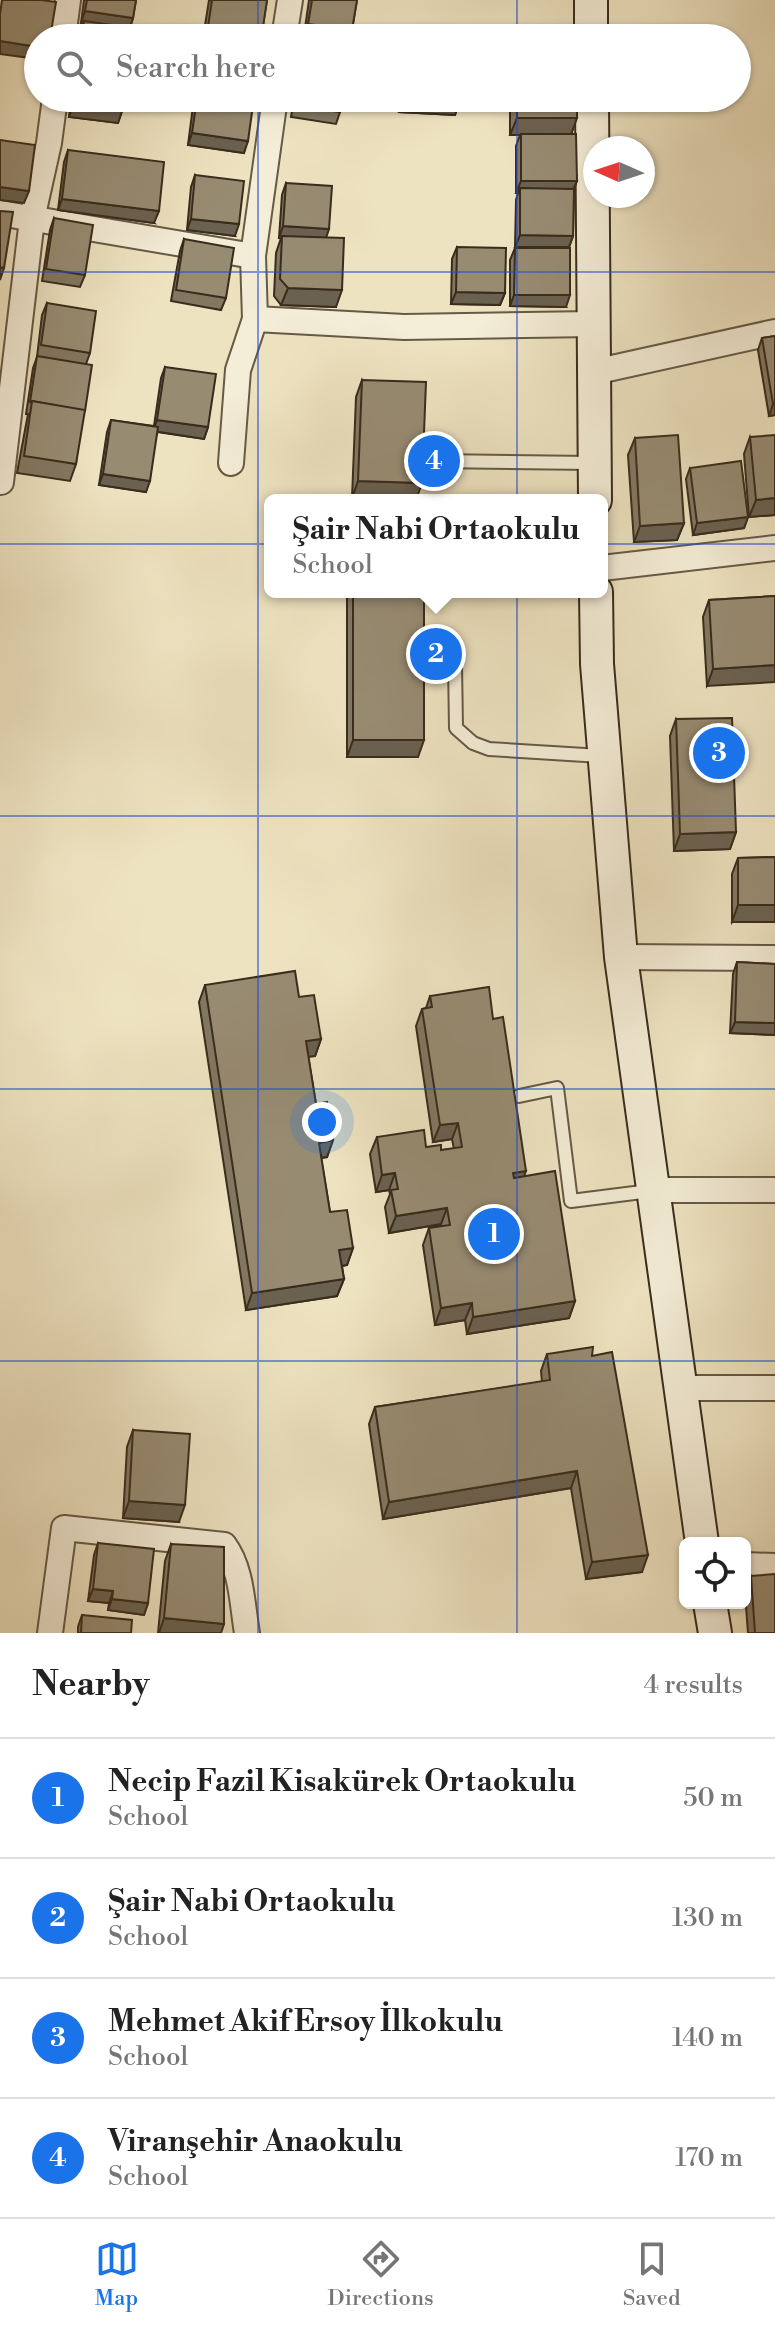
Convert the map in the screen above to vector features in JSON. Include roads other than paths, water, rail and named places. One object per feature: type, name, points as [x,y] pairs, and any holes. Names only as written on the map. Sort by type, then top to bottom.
[{"type":"street","points":[[65,24],[68,0]]},
{"type":"street","points":[[286,24],[290,0]]},
{"type":"street","points":[[591,0],[591,24]]},
{"type":"street","points":[[1,482],[4,433],[32,219],[53,112]]},
{"type":"street","points":[[231,463],[238,370],[255,319],[253,256],[273,112]]},
{"type":"street","points":[[592,112],[595,494]]},
{"type":"street","points":[[0,213],[253,256]]},
{"type":"street","points":[[255,319],[404,327],[594,324]]},
{"type":"street","points":[[594,372],[775,332]]},
{"type":"street","points":[[608,567],[775,548]]},
{"type":"street","points":[[596,598],[597,664],[621,957],[701,1537]]},
{"type":"street","points":[[621,957],[775,958]]},
{"type":"street","points":[[654,1190],[775,1190]]},
{"type":"street","points":[[681,1388],[775,1388]]},
{"type":"street","points":[[50,1633],[64,1528],[224,1545],[233,1557],[237,1570],[247,1633]]},
{"type":"street","points":[[751,1565],[775,1566]]},
{"type":"street","points":[[711,1609],[715,1633]]},
{"type":"lane","points":[[434,461],[595,463]]},
{"type":"lane","points":[[455,664],[456,728],[473,743],[489,749],[605,756]]},
{"type":"lane","points":[[519,1096],[557,1088],[571,1201],[654,1190]]},
{"type":"place","name":"Viranşehir Anaokulu","points":[[434,461]]},
{"type":"place","name":"Şair Nabi Ortaokulu","points":[[436,654]]},
{"type":"place","name":"Mehmet Akif Ersoy İlkokulu","points":[[719,753]]},
{"type":"place","name":"Necip Fazil Kisakürek Ortaokulu","points":[[494,1234]]}]
